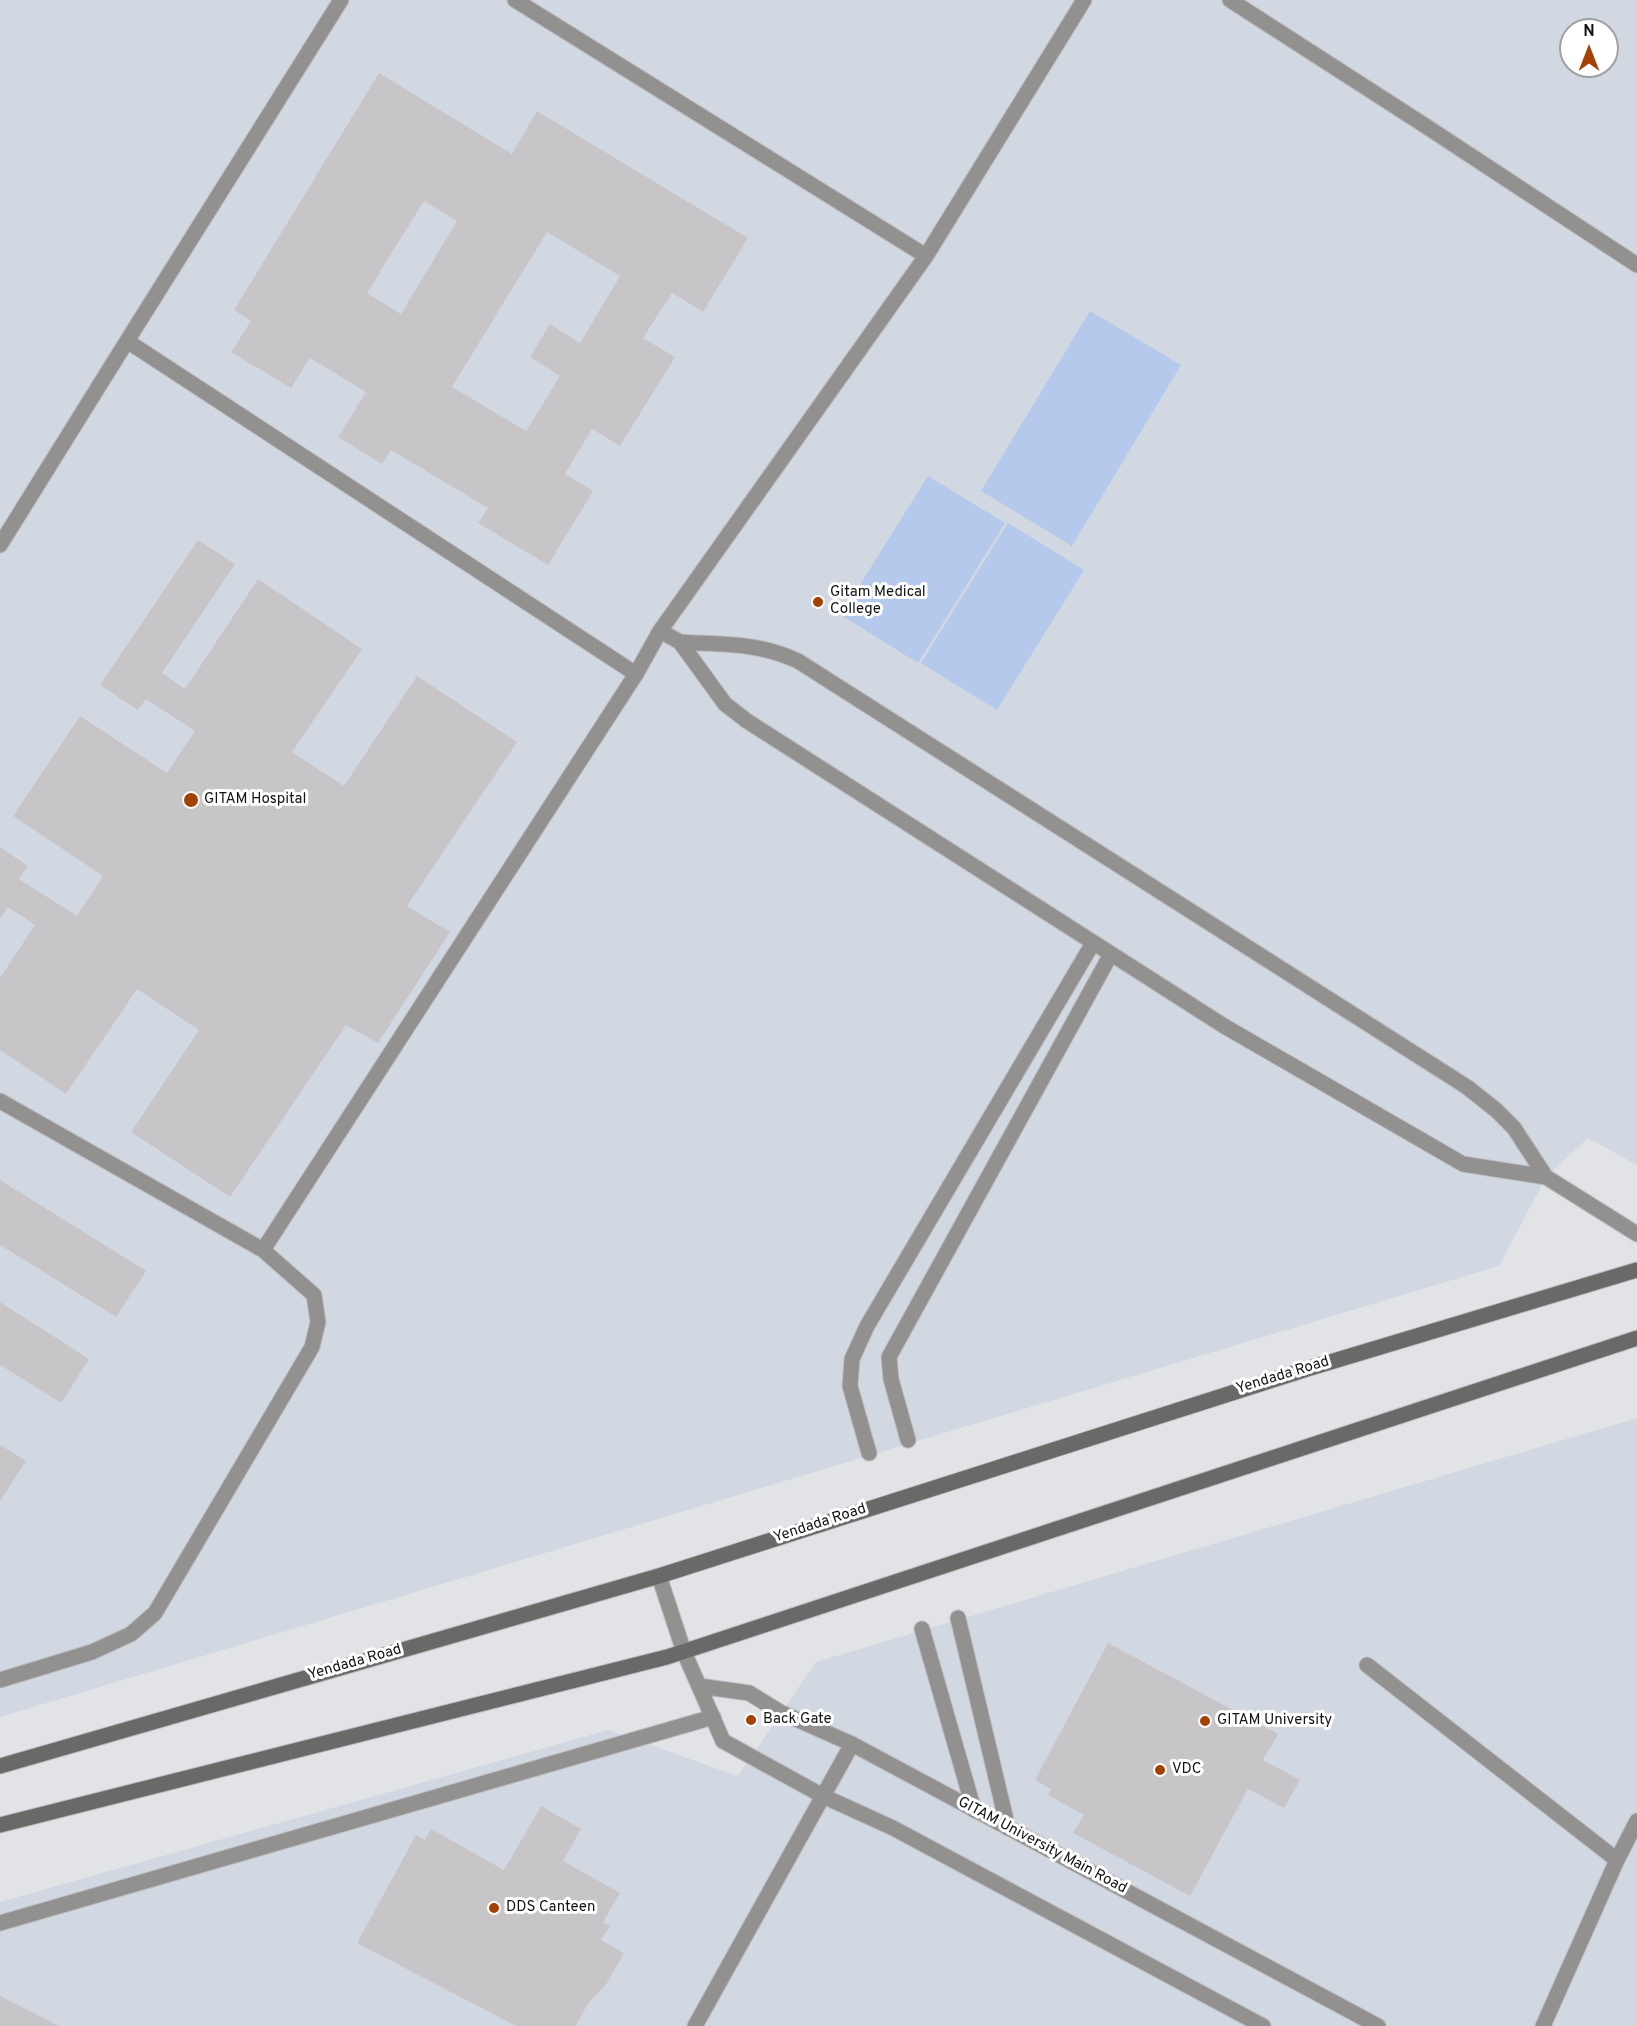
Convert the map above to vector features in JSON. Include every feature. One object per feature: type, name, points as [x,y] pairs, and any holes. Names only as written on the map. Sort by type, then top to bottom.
[{"type":"main road","name":"Yendada Road","points":[[0,1766],[659,1576],[1307,1369],[1637,1270]]},
{"type":"main road","points":[[0,1825],[684,1652],[1637,1338]]},
{"type":"street","points":[[0,545],[341,0]]},
{"type":"street","points":[[515,0],[926,256]]},
{"type":"street","points":[[263,1250],[636,674],[660,632],[926,256],[1084,0]]},
{"type":"street","points":[[1230,0],[1637,265]]},
{"type":"street","points":[[127,341],[636,674]]},
{"type":"street","points":[[660,632],[680,642],[759,647],[798,662],[1467,1087],[1514,1128],[1546,1178]]},
{"type":"street","points":[[680,642],[725,704],[747,722],[1224,1026],[1463,1164],[1546,1178],[1637,1234]]},
{"type":"street","points":[[869,1453],[850,1386],[852,1359],[863,1334],[1093,943]]},
{"type":"street","points":[[908,1440],[891,1379],[889,1357],[1111,954]]},
{"type":"street","points":[[0,1101],[263,1250],[314,1295],[318,1322],[312,1347],[155,1613],[130,1634],[92,1652],[0,1680]]},
{"type":"street","points":[[659,1576],[684,1652],[723,1741],[823,1796],[904,1834],[1263,2026]]},
{"type":"street","points":[[958,1617],[1008,1828]]},
{"type":"street","points":[[922,1629],[974,1810]]},
{"type":"street","points":[[1367,1665],[1617,1860]]},
{"type":"street","name":"GITAM University Main Road","points":[[699,1686],[749,1693],[780,1712],[852,1744],[1378,2026]]},
{"type":"street","points":[[0,1923],[713,1717]]},
{"type":"street","points":[[695,2026],[852,1744]]},
{"type":"street","points":[[1543,2026],[1617,1860],[1637,1821]]},
{"type":"shaded area","name":"Gitam Medical College","points":[[0,0],[1637,0],[1637,1165],[1588,1138],[1546,1177],[1499,1266],[0,1717]]},
{"type":"shaded area","points":[[1090,311],[1181,365],[1072,546],[981,491]]},
{"type":"shaded area","points":[[928,476],[1005,523],[918,663],[841,615]]},
{"type":"shaded area","points":[[1008,523],[1084,570],[997,710],[921,663]]},
{"type":"shaded area","name":"GITAM University","points":[[1637,1418],[1637,2026],[0,2026],[0,1902],[608,1730],[738,1776],[816,1662]]},
{"type":"building","points":[[379,73],[512,154],[537,111],[748,238],[703,312],[672,293],[643,338],[675,357],[620,446],[592,429],[565,474],[593,491],[548,565],[478,523],[488,508],[391,450],[382,464],[338,437],[366,392],[310,358],[291,388],[231,352],[251,321],[234,310]],"holes":[[[424,201],[457,221],[401,314],[367,293]],[[547,232],[620,276],[580,343],[550,324],[530,357],[560,376],[526,431],[452,387]]]},
{"type":"building","points":[[198,540],[235,564],[162,673],[185,689],[258,579],[362,649],[292,752],[344,786],[417,676],[517,742],[407,906],[450,932],[378,1043],[346,1025],[230,1197],[131,1132],[199,1030],[137,989],[66,1094],[0,1050],[0,978],[35,925],[8,907],[0,919],[0,847],[28,866],[19,879],[77,916],[103,876],[13,816],[80,716],[167,773],[195,731],[146,699],[138,710],[100,685]]},
{"type":"building","points":[[0,1180],[146,1271],[116,1317],[0,1245]]},
{"type":"building","points":[[0,1302],[89,1359],[61,1403],[0,1365]]},
{"type":"building","points":[[0,1445],[26,1461],[0,1501]]},
{"type":"building","name":"VDC","points":[[1108,1643],[1278,1734],[1263,1760],[1300,1780],[1284,1808],[1248,1789],[1190,1896],[1073,1833],[1084,1815],[1048,1795],[1051,1789],[1035,1780]]},
{"type":"building","name":"DDS Canteen","points":[[541,1806],[581,1829],[563,1861],[620,1893],[603,1922],[610,1926],[601,1940],[624,1953],[607,1983],[587,2005],[576,2026],[516,2026],[357,1943],[416,1835],[425,1840],[431,1829],[504,1870]]},
{"type":"building","points":[[0,1996],[59,2026],[0,2026]]},
{"type":"place","name":"Gitam Medical College","points":[[818,602]]},
{"type":"place","name":"GITAM Hospital","points":[[191,800]]},
{"type":"place","name":"Back Gate","points":[[751,1720]]},
{"type":"place","name":"GITAM University","points":[[1205,1721]]},
{"type":"place","name":"VDC","points":[[1160,1770]]},
{"type":"place","name":"DDS Canteen","points":[[494,1908]]}]
